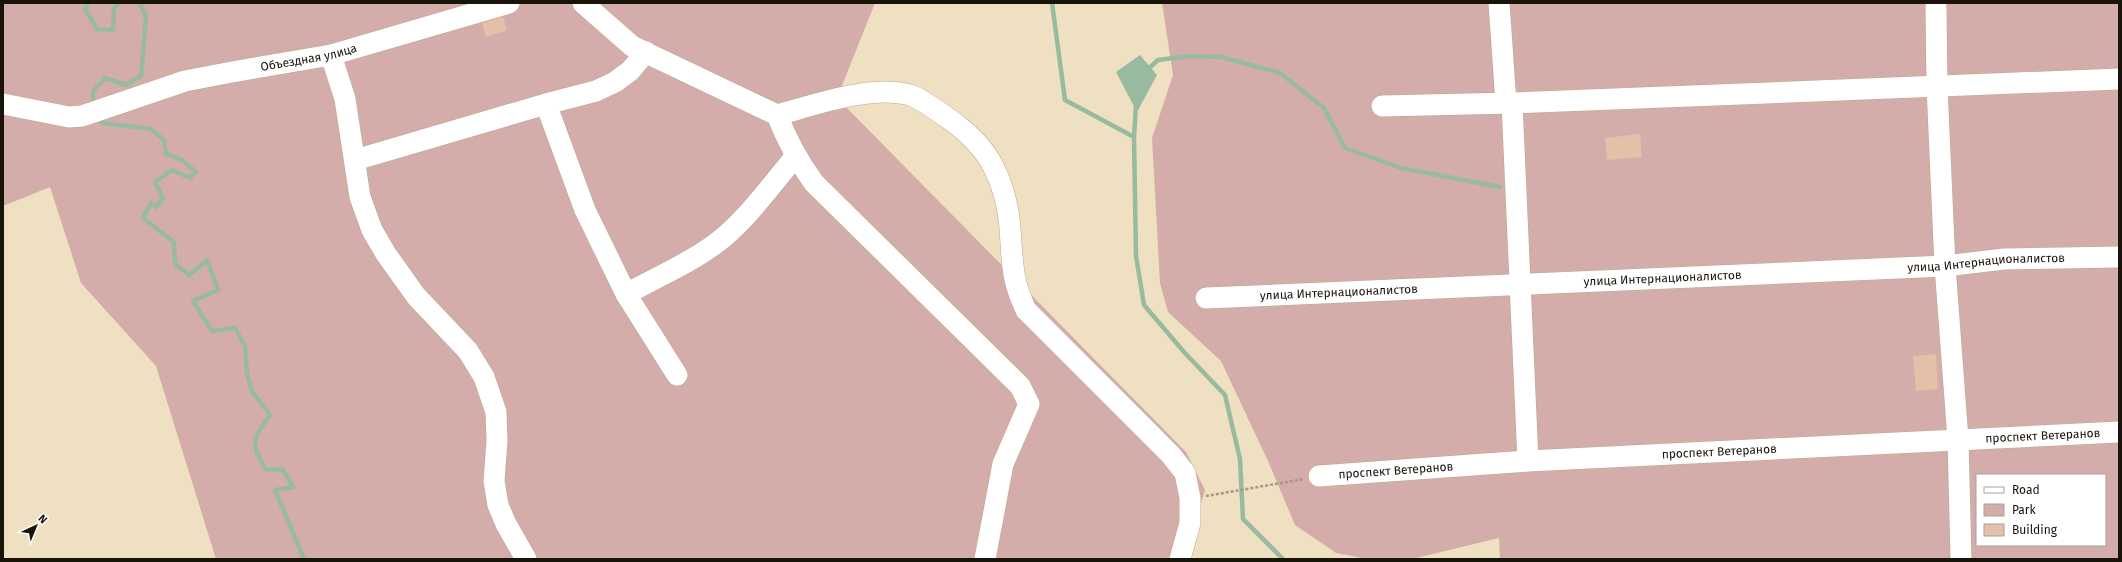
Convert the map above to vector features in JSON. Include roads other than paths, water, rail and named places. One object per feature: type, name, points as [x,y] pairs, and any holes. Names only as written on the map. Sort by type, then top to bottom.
[{"type":"street","name":"Объездная улица","points":[[3,104],[69,117],[82,116],[185,82],[232,72],[331,55],[509,3]]},
{"type":"street","points":[[583,3],[632,46],[777,116],[786,140],[795,157],[814,183],[1020,386],[1029,404],[1003,464],[985,559]]},
{"type":"street","points":[[1499,3],[1509,103],[1520,285],[1528,461]]},
{"type":"street","points":[[1936,7],[1937,86],[1945,266],[1958,439],[1961,559]]},
{"type":"street","points":[[355,160],[546,104],[596,91],[615,82],[630,71],[646,52]]},
{"type":"street","points":[[331,55],[346,98],[360,197],[372,230],[386,254],[416,296],[468,350],[484,377],[496,412],[497,441],[494,481],[498,505],[506,524],[526,559]]},
{"type":"street","points":[[1382,106],[1509,103],[2119,79]]},
{"type":"street","points":[[777,116],[828,100],[887,92],[911,95],[974,139],[987,154],[999,176],[1008,208],[1017,290],[1026,310],[1171,455],[1185,474],[1190,498],[1190,523],[1180,559]]},
{"type":"street","points":[[546,104],[585,210],[626,294],[677,375]]},
{"type":"street","points":[[626,294],[706,250],[723,238],[738,224],[795,157]]},
{"type":"street","name":"улица Интернационалистов","points":[[1206,298],[1945,266],[2004,259],[2119,257]]},
{"type":"street","name":"проспект Ветеранов","points":[[1319,476],[1528,461],[2119,432]]},
{"type":"waterway","points":[[88,3],[85,9],[97,29],[113,30],[114,9],[119,3]]},
{"type":"waterway","points":[[93,107],[93,91],[105,78],[126,85],[141,76],[146,17],[140,3]]},
{"type":"waterway","points":[[1052,3],[1065,100],[1134,137],[1136,256],[1144,305],[1184,352],[1225,395],[1240,459],[1243,519],[1283,559]]},
{"type":"waterway","points":[[1146,71],[1158,60],[1190,56],[1221,57],[1280,73],[1324,108],[1345,148],[1401,168],[1500,187]]},
{"type":"waterway","points":[[1134,137],[1136,104]]},
{"type":"waterway","points":[[97,117],[102,123],[151,129],[164,140],[166,154],[182,160],[196,172],[190,178],[172,170],[155,182],[163,198],[156,207],[151,203],[143,218],[174,242],[175,264],[189,275],[207,260],[218,290],[193,301],[212,331],[235,328],[245,346],[247,374],[252,391],[270,415],[257,436],[257,453],[265,469],[283,470],[293,487],[275,490],[304,559]]}]
